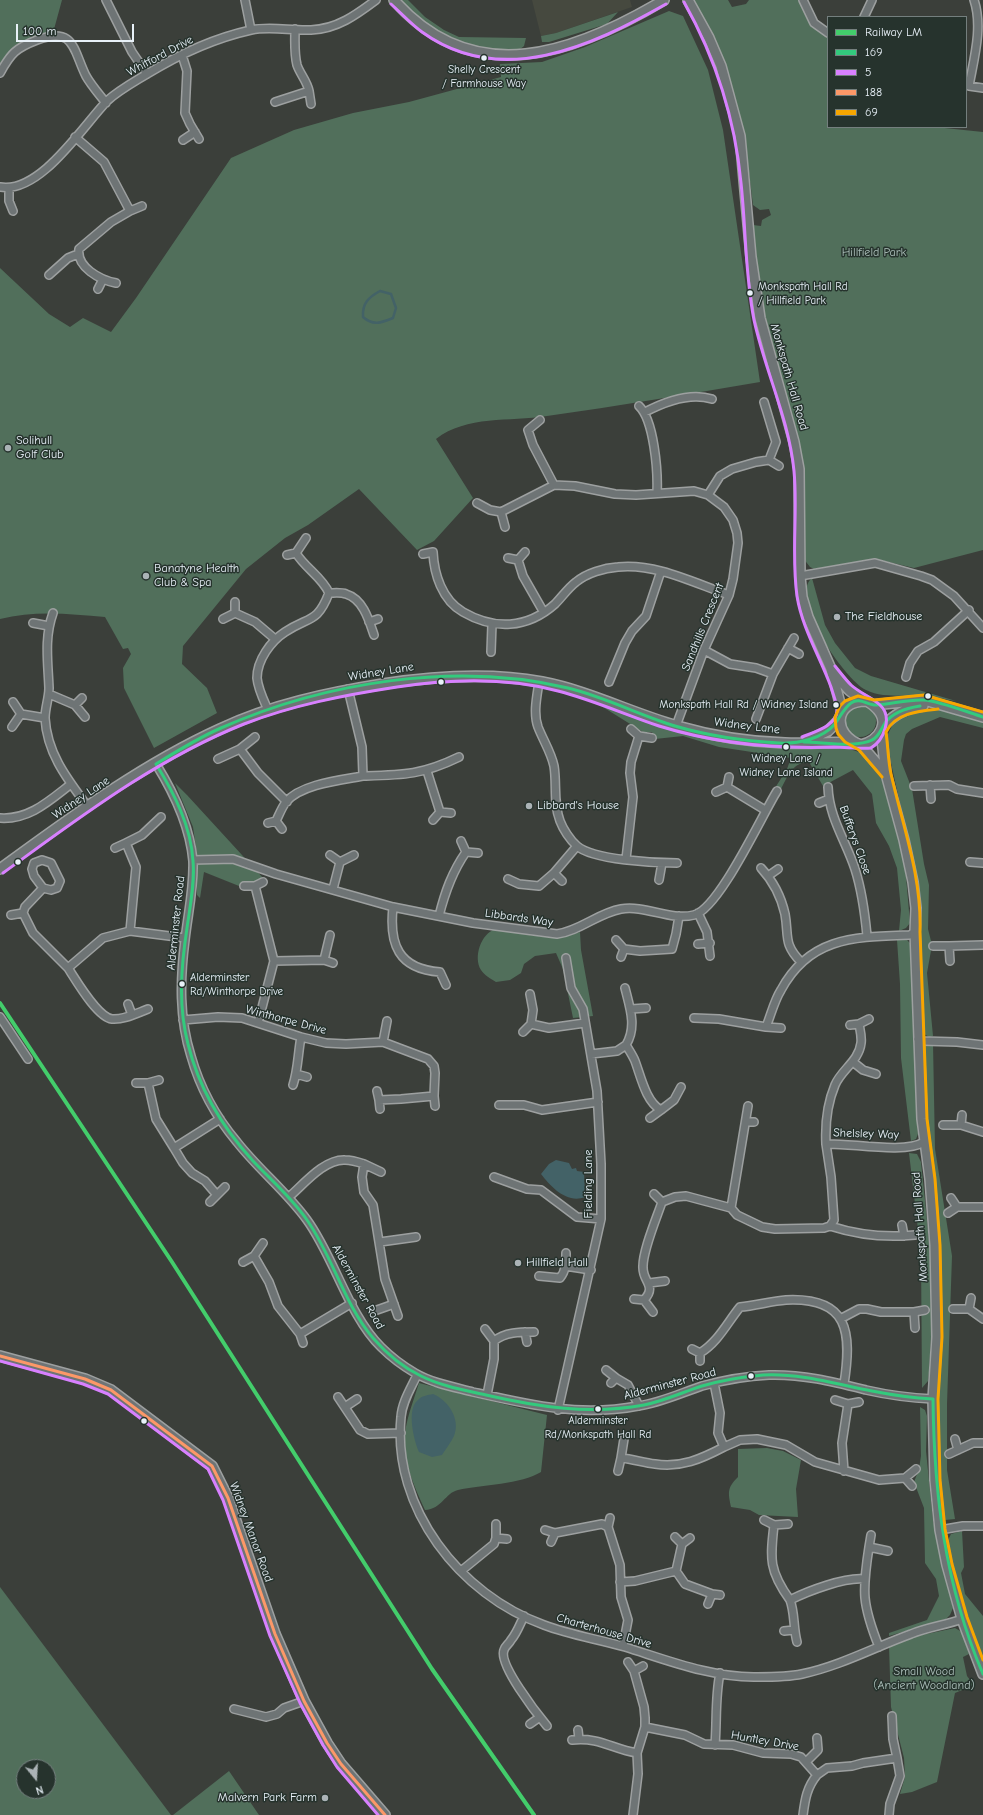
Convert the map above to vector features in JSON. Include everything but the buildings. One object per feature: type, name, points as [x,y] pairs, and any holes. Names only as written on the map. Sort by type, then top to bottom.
[{"type":"street","points":[[106,0],[128,45],[147,74]]},
{"type":"street","points":[[245,0],[251,30]]},
{"type":"street","name":"Whitford Drive","points":[[0,187],[9,188],[20,186],[52,164],[106,103],[124,88],[182,55],[251,30],[279,28],[311,30],[334,26],[350,18],[376,0]]},
{"type":"street","points":[[394,0],[424,29],[443,40],[462,48],[484,54],[504,56],[536,53],[572,44],[609,29],[664,0]]},
{"type":"street","name":"Monkspath Hall Road","points":[[688,0],[709,38],[721,66],[740,136],[751,258],[760,318],[794,442],[799,469],[800,576],[802,597],[808,617],[831,669],[841,715]]},
{"type":"street","points":[[803,0],[814,23],[827,32]]},
{"type":"street","points":[[864,16],[872,0]]},
{"type":"street","points":[[974,0],[980,11],[982,26],[967,86],[983,88]]},
{"type":"street","points":[[295,30],[294,50],[298,66],[308,84],[311,104]]},
{"type":"street","points":[[0,73],[18,48],[49,36],[61,36],[69,39],[74,45],[87,78],[106,103]]},
{"type":"street","points":[[182,55],[187,71],[186,113],[199,139]]},
{"type":"street","points":[[275,102],[309,91]]},
{"type":"street","points":[[183,140],[195,132]]},
{"type":"street","points":[[75,137],[104,162],[130,211]]},
{"type":"street","points":[[9,188],[9,201],[13,211]]},
{"type":"street","points":[[116,283],[103,279],[87,268],[78,254],[79,249],[111,222],[142,206]]},
{"type":"street","points":[[48,275],[68,258],[78,254]]},
{"type":"street","points":[[98,290],[103,279]]},
{"type":"street","points":[[645,412],[665,402],[682,398],[700,395],[712,399]]},
{"type":"street","points":[[764,402],[776,442],[769,460]]},
{"type":"street","points":[[639,406],[645,412],[654,447],[658,476],[657,493]]},
{"type":"street","points":[[540,420],[528,430],[533,445],[554,485]]},
{"type":"street","points":[[708,495],[720,476],[732,469],[769,460],[779,466]]},
{"type":"street","name":"Sandhills Crescent","points":[[501,512],[554,485],[575,486],[615,494],[694,491],[708,495],[724,507],[733,520],[737,532],[736,563],[729,594],[704,650],[676,726]]},
{"type":"street","points":[[477,503],[490,510],[501,512],[505,527]]},
{"type":"street","points":[[287,556],[296,553],[306,538]]},
{"type":"street","points":[[423,554],[440,550]]},
{"type":"street","points":[[433,552],[433,565],[437,578],[443,591],[450,600],[460,610],[473,618],[492,624],[524,622],[554,605],[576,581],[597,571],[618,567],[638,566],[661,571],[729,594]]},
{"type":"street","points":[[518,560],[525,552]]},
{"type":"street","points":[[268,710],[257,678],[260,662],[275,639],[286,631],[309,621],[319,613],[329,593],[326,585],[302,562],[296,553]]},
{"type":"street","points":[[508,558],[518,560]]},
{"type":"street","points":[[518,560],[523,576],[543,611]]},
{"type":"street","points":[[800,576],[875,563],[932,580],[954,596],[969,610],[983,628]]},
{"type":"street","points":[[609,682],[625,643],[632,631],[646,616],[661,571]]},
{"type":"street","points":[[329,593],[346,594],[358,601],[374,635]]},
{"type":"street","points":[[235,602],[235,613]]},
{"type":"street","points":[[906,677],[910,663],[918,651],[934,642],[969,610]]},
{"type":"street","points":[[53,613],[49,626],[46,648],[49,694],[46,718],[48,739],[52,752],[71,784],[88,807]]},
{"type":"street","points":[[235,613],[255,622],[275,639]]},
{"type":"street","points":[[223,619],[235,613]]},
{"type":"street","points":[[369,622],[378,619]]},
{"type":"street","points":[[33,623],[49,626]]},
{"type":"street","points":[[490,652],[492,624]]},
{"type":"street","points":[[756,719],[773,674],[794,638]]},
{"type":"street","points":[[788,648],[799,654]]},
{"type":"street","points":[[704,650],[730,664],[756,668],[773,674]]},
{"type":"street","name":"Monkspath Hall Road","points":[[831,669],[848,689],[869,703]]},
{"type":"street","name":"Widney Lane","points":[[0,869],[88,807],[156,764],[222,728],[268,710],[348,689],[443,676],[504,677],[539,682],[579,691],[676,726],[738,739],[772,743],[804,742],[857,744]]},
{"type":"street","points":[[539,682],[536,711],[537,725],[551,755],[554,767],[556,810],[560,822],[577,846],[606,858],[677,863]]},
{"type":"street","points":[[348,689],[362,747],[362,776]]},
{"type":"street","points":[[49,694],[75,705],[85,717]]},
{"type":"street","points":[[75,705],[82,698]]},
{"type":"street","points":[[936,704],[909,707],[895,714],[873,740],[857,744],[843,732],[841,715],[852,702],[869,703],[924,700],[983,717]]},
{"type":"street","points":[[13,702],[21,714],[46,718]]},
{"type":"street","points":[[869,703],[880,715],[881,729]]},
{"type":"street","points":[[12,727],[21,714]]},
{"type":"street","name":"Widney Lane","points":[[804,742],[828,731],[841,715]]},
{"type":"street","points":[[631,729],[639,736],[652,738]]},
{"type":"street","name":"Monkspath Hall Road","points":[[881,729],[886,774],[909,863],[916,908],[915,932],[918,1039],[924,1142],[930,1179],[935,1245],[937,1337],[933,1399],[933,1460],[940,1530],[947,1565],[962,1619],[983,1674]]},
{"type":"street","points":[[626,859],[633,797],[631,767],[639,736]]},
{"type":"street","points":[[218,759],[240,749],[255,737]]},
{"type":"street","name":"Monkspath Hall Road","points":[[857,744],[886,774]]},
{"type":"street","points":[[240,749],[258,773],[287,802]]},
{"type":"street","points":[[268,823],[276,821],[287,802],[293,796],[308,789],[362,776],[409,775],[427,770],[459,757]]},
{"type":"street","name":"Alderminster Road","points":[[156,764],[168,783],[183,818],[193,860],[192,892],[185,938],[181,994],[183,1020],[190,1055],[197,1076],[211,1106],[236,1142],[290,1197],[318,1236],[352,1303],[378,1345],[395,1360],[417,1375],[448,1386],[558,1410],[613,1409],[639,1406],[714,1383],[770,1375],[818,1378],[882,1393],[933,1399]]},
{"type":"street","points":[[427,770],[440,812]]},
{"type":"street","points":[[727,787],[729,777]]},
{"type":"street","points":[[0,818],[18,818],[28,815],[71,784]]},
{"type":"street","points":[[930,785],[931,799]]},
{"type":"street","points":[[914,786],[949,785],[957,789],[983,793]]},
{"type":"street","points":[[716,792],[727,787]]},
{"type":"street","points":[[727,787],[765,810]]},
{"type":"street","name":"Bufferys Close","points":[[828,787],[829,799],[835,824],[855,868],[861,888],[867,936]]},
{"type":"street","points":[[710,956],[710,943],[707,932],[698,913],[719,892],[777,791]]},
{"type":"street","name":"Bufferys Close","points":[[819,803],[829,799]]},
{"type":"street","points":[[440,812],[451,813]]},
{"type":"street","points":[[433,820],[440,812]]},
{"type":"street","points":[[115,848],[152,830],[161,817]]},
{"type":"street","points":[[276,821],[282,829]]},
{"type":"street","points":[[461,842],[466,852]]},
{"type":"street","points":[[126,843],[136,867],[130,931]]},
{"type":"street","points":[[508,879],[519,884],[535,887],[554,873],[577,846]]},
{"type":"street","points":[[466,852],[478,853]]},
{"type":"street","points":[[439,916],[451,876],[466,852]]},
{"type":"street","points":[[330,855],[340,862]]},
{"type":"street","points":[[333,890],[340,862],[354,855]]},
{"type":"street","name":"Libbards Way","points":[[193,860],[233,859],[276,874],[393,907],[473,923],[557,934],[566,933],[590,920],[621,909],[636,909],[679,916],[698,913]]},
{"type":"street","points":[[38,860],[46,861],[51,864],[59,877],[60,884],[57,888],[51,890],[43,888],[32,872],[32,866],[38,860]]},
{"type":"street","points":[[970,862],[983,863]]},
{"type":"street","points":[[659,880],[662,863]]},
{"type":"street","points":[[761,868],[777,891],[785,914],[788,946],[801,962]]},
{"type":"street","points":[[768,876],[778,869]]},
{"type":"street","points":[[554,873],[562,881]]},
{"type":"street","points":[[244,886],[255,886],[263,882]]},
{"type":"street","points":[[255,886],[274,961],[258,1023]]},
{"type":"street","points":[[43,888],[25,907],[23,913],[33,933],[68,968],[99,1012],[111,1019],[132,1015],[148,1009]]},
{"type":"street","points":[[393,907],[391,927],[392,938],[398,952],[411,963],[426,970],[442,969],[446,985]]},
{"type":"street","points":[[11,915],[23,913]]},
{"type":"street","points":[[616,940],[624,949],[640,951],[672,949],[679,916]]},
{"type":"street","points":[[68,968],[103,938],[130,931],[185,938]]},
{"type":"street","points":[[766,1027],[780,991],[801,962],[818,949],[835,942],[867,936],[910,935],[915,932]]},
{"type":"street","points":[[324,960],[330,935]]},
{"type":"street","points":[[698,944],[710,943]]},
{"type":"street","points":[[932,946],[983,945]]},
{"type":"street","points":[[949,946],[950,961]]},
{"type":"street","points":[[621,957],[624,949]]},
{"type":"street","name":"Fielding Lane","points":[[558,1410],[591,1270],[601,1219],[598,1102],[591,1054],[584,1023],[583,1009],[572,988],[566,958]]},
{"type":"street","points":[[274,961],[324,960],[333,963]]},
{"type":"street","points":[[591,1054],[617,1051],[626,1045],[632,1035],[630,1009],[625,988]]},
{"type":"street","points":[[523,1032],[531,1024],[533,1010],[530,994]]},
{"type":"street","points":[[128,1004],[132,1015]]},
{"type":"street","points":[[630,1009],[646,1008]]},
{"type":"street","points":[[0,1017],[28,1059]]},
{"type":"street","name":"Winthorpe Drive","points":[[183,1020],[218,1017],[242,1018],[301,1037],[339,1044],[383,1042],[428,1059],[434,1066],[435,1106]]},
{"type":"street","points":[[694,1018],[719,1019],[781,1028]]},
{"type":"street","points":[[850,1025],[859,1024],[869,1019]]},
{"type":"street","points":[[383,1042],[387,1021]]},
{"type":"street","points":[[531,1024],[549,1028],[584,1023]]},
{"type":"street","points":[[826,1144],[827,1111],[835,1085],[841,1074],[852,1062],[861,1043],[859,1024]]},
{"type":"street","points":[[292,1085],[296,1074],[301,1037]]},
{"type":"street","points":[[918,1039],[922,1041],[957,1042],[983,1045]]},
{"type":"street","points":[[626,1045],[634,1059],[648,1094],[656,1107],[661,1110]]},
{"type":"street","points":[[852,1062],[863,1070],[876,1074]]},
{"type":"street","points":[[296,1074],[307,1077]]},
{"type":"street","points":[[136,1083],[148,1083],[158,1080]]},
{"type":"street","points":[[148,1083],[156,1119],[183,1163],[192,1173],[205,1180],[217,1196]]},
{"type":"street","points":[[650,1118],[674,1100],[681,1087]]},
{"type":"street","points":[[377,1091],[380,1109]]},
{"type":"street","points":[[379,1100],[401,1100],[434,1096]]},
{"type":"street","points":[[517,1096],[518,1104]]},
{"type":"street","points":[[500,1106],[518,1104],[542,1110],[598,1102]]},
{"type":"street","points":[[731,1208],[748,1106]]},
{"type":"street","points":[[961,1125],[962,1114]]},
{"type":"street","points":[[174,1148],[220,1119]]},
{"type":"street","points":[[746,1122],[754,1122]]},
{"type":"street","points":[[943,1125],[961,1125],[983,1132]]},
{"type":"street","name":"Shelsley Way","points":[[830,1226],[834,1220],[833,1191],[826,1144],[844,1143],[885,1147],[914,1146],[924,1142]]},
{"type":"street","points":[[290,1197],[318,1171],[331,1163],[346,1160],[364,1164],[381,1172]]},
{"type":"street","points":[[364,1164],[362,1177],[364,1192],[373,1205],[385,1279],[398,1316]]},
{"type":"street","points":[[494,1177],[527,1189],[541,1190],[577,1217],[601,1219]]},
{"type":"street","points":[[210,1202],[225,1187]]},
{"type":"street","points":[[654,1194],[662,1202]]},
{"type":"street","points":[[644,1300],[650,1289],[643,1268],[654,1225],[662,1202],[675,1197],[686,1196],[731,1208],[737,1215],[762,1228],[791,1230],[824,1228],[830,1226],[842,1230],[881,1237],[914,1235]]},
{"type":"street","points":[[951,1198],[957,1207]]},
{"type":"street","points":[[948,1213],[957,1207],[983,1207]]},
{"type":"street","points":[[902,1225],[904,1236]]},
{"type":"street","points":[[380,1242],[416,1236]]},
{"type":"street","points":[[243,1262],[254,1256],[263,1243]]},
{"type":"street","points":[[539,1276],[560,1278],[563,1275],[566,1253]]},
{"type":"street","points":[[254,1256],[269,1282],[278,1306],[300,1334],[303,1343]]},
{"type":"street","points":[[565,1266],[591,1270]]},
{"type":"street","points":[[649,1283],[665,1281]]},
{"type":"street","points":[[969,1309],[971,1298]]},
{"type":"street","points":[[634,1299],[644,1300],[653,1312]]},
{"type":"street","points":[[700,1353],[708,1349],[719,1338],[738,1304],[786,1300],[812,1302],[834,1310],[842,1318],[848,1358],[844,1384]]},
{"type":"street","points":[[300,1334],[352,1303]]},
{"type":"street","points":[[377,1310],[394,1304]]},
{"type":"street","points":[[842,1318],[863,1309],[881,1312],[914,1312],[925,1310]]},
{"type":"street","points":[[952,1309],[969,1309],[983,1319]]},
{"type":"street","points":[[914,1312],[915,1328]]},
{"type":"street","points":[[485,1330],[494,1341],[494,1359],[487,1395]]},
{"type":"street","points":[[525,1332],[527,1342]]},
{"type":"street","points":[[494,1341],[500,1336],[534,1332]]},
{"type":"street","points":[[692,1349],[700,1353]]},
{"type":"street","points":[[700,1353],[700,1361]]},
{"type":"street","name":"Widney Manor Road","points":[[0,1356],[86,1379],[111,1390],[212,1466],[228,1498],[275,1634],[304,1700],[327,1743],[341,1764],[385,1815]]},
{"type":"street","points":[[606,1370],[614,1381],[628,1385],[639,1406]]},
{"type":"street","name":"Charterhouse Drive","points":[[417,1375],[405,1400],[401,1416],[401,1456],[406,1481],[418,1513],[441,1549],[461,1571],[493,1599],[545,1626],[623,1646],[658,1658],[720,1673],[755,1677],[801,1674],[839,1664],[913,1633],[962,1619]]},
{"type":"street","points":[[714,1383],[720,1412],[718,1434],[724,1447]]},
{"type":"street","points":[[338,1397],[360,1430],[368,1434],[401,1433]]},
{"type":"street","points":[[345,1407],[357,1399]]},
{"type":"street","points":[[835,1400],[848,1404],[859,1402]]},
{"type":"street","points":[[844,1471],[842,1443],[848,1404]]},
{"type":"street","points":[[618,1471],[624,1439]]},
{"type":"street","points":[[621,1458],[639,1460],[654,1464],[684,1465],[700,1460],[740,1440],[757,1439],[786,1445],[815,1462],[879,1480],[905,1478],[916,1469]]},
{"type":"street","points":[[955,1439],[958,1450]]},
{"type":"street","points":[[949,1454],[973,1443],[983,1443]]},
{"type":"street","points":[[905,1478],[912,1486]]},
{"type":"street","points":[[610,1518],[608,1527],[620,1566],[621,1597],[628,1620],[623,1646]]},
{"type":"street","points":[[764,1520],[774,1525],[788,1524]]},
{"type":"street","points":[[461,1571],[494,1544],[496,1538],[496,1524]]},
{"type":"street","points":[[545,1530],[555,1533],[602,1524],[608,1527]]},
{"type":"street","points":[[774,1525],[770,1558],[780,1586],[790,1600],[794,1610],[794,1630],[797,1642]]},
{"type":"street","points":[[940,1530],[963,1526],[983,1526]]},
{"type":"street","points":[[551,1542],[555,1533]]},
{"type":"street","points":[[871,1535],[864,1579],[864,1605],[879,1647]]},
{"type":"street","points":[[674,1537],[682,1544]]},
{"type":"street","points":[[496,1538],[507,1539]]},
{"type":"street","points":[[690,1538],[682,1544],[676,1570],[685,1584],[712,1594],[720,1595]]},
{"type":"street","points":[[869,1547],[888,1551]]},
{"type":"street","points":[[620,1582],[635,1581],[676,1570]]},
{"type":"street","points":[[790,1600],[806,1592],[836,1584],[847,1579],[864,1579]]},
{"type":"street","points":[[708,1604],[712,1594]]},
{"type":"street","points":[[524,1616],[512,1640],[503,1650],[503,1657],[505,1664],[540,1718],[547,1726]]},
{"type":"street","points":[[784,1631],[794,1630]]},
{"type":"street","points":[[628,1662],[634,1671],[644,1707],[645,1727],[637,1753],[638,1774],[633,1815]]},
{"type":"street","points":[[634,1671],[643,1666]]},
{"type":"street","name":"Huntley Drive","points":[[720,1673],[716,1692],[717,1709],[715,1745],[739,1747],[763,1754],[791,1754],[801,1757],[817,1775]]},
{"type":"street","points":[[234,1709],[266,1717],[276,1714],[284,1708],[304,1700]]},
{"type":"street","points":[[889,1815],[890,1804],[900,1776],[892,1716]]},
{"type":"street","points":[[530,1724],[540,1718]]},
{"type":"street","points":[[645,1727],[685,1735],[704,1744],[715,1745]]},
{"type":"street","points":[[578,1730],[576,1739],[600,1740],[623,1751],[637,1753]]},
{"type":"street","points":[[806,1762],[818,1750],[817,1738]]},
{"type":"street","points":[[803,1815],[805,1796],[810,1783],[817,1775],[827,1768],[852,1766],[897,1758]]},
{"type":"shaded area","points":[[532,0],[630,0],[632,7],[556,33],[541,36]]},
{"type":"green space","points":[[0,0],[62,0],[53,33],[16,45],[3,63],[0,63]]},
{"type":"green space","points":[[401,0],[408,0],[425,17],[444,30],[459,37],[526,38],[524,46],[516,51],[503,51],[479,48],[458,42],[442,35],[426,25],[411,12]]},
{"type":"green space","name":"Hillfield Park","points":[[692,0],[728,0],[732,7],[746,4],[749,0],[800,0],[812,27],[827,36],[827,128],[945,128],[983,132],[983,550],[914,568],[876,559],[814,569],[810,567],[803,558],[801,467],[763,318],[752,230],[753,225],[761,226],[762,220],[771,215],[769,209],[760,210],[753,205],[744,144],[735,99],[722,63]]},
{"type":"green space","points":[[669,11],[683,16],[708,70],[723,130],[760,382],[547,416],[475,423],[448,431],[436,439],[473,498],[434,541],[417,550],[359,489],[308,525],[285,538],[246,569],[183,646],[182,664],[207,688],[217,713],[154,748],[124,688],[123,668],[131,654],[128,648],[123,649],[105,617],[66,614],[26,614],[0,619],[0,268],[49,314],[70,327],[83,318],[111,332],[136,298],[231,158],[294,130],[353,113],[409,102],[501,77],[500,64],[542,62],[585,47]]},
{"type":"green space","points":[[618,12],[607,24],[549,42],[542,42],[541,36],[556,33]]},
{"type":"green space","points":[[812,578],[825,625],[835,643],[855,668],[871,676],[956,701],[929,696],[892,696],[872,693],[856,683],[833,655],[813,619],[807,602],[807,588]]},
{"type":"green space","points":[[590,699],[707,736],[837,745],[859,752],[876,767],[892,807],[905,865],[910,923],[906,928],[899,931],[901,910],[897,868],[889,846],[876,823],[872,794],[853,770],[823,786],[809,762],[803,763],[794,768],[780,791],[775,788],[787,769],[791,758],[719,747],[683,736],[655,739],[652,732],[643,732]]},
{"type":"green space","points":[[860,705],[871,710],[876,721],[871,732],[860,737],[849,732],[844,721],[849,710]]},
{"type":"green space","points":[[921,710],[941,710],[983,722],[983,728],[940,717],[912,729],[906,734],[904,740],[901,761],[912,789],[924,864],[929,885],[928,929],[932,945],[927,973],[933,1036],[929,1037],[921,1032],[909,844],[891,763],[887,736],[892,726],[901,718]]},
{"type":"green space","points":[[175,783],[264,879],[239,886],[204,872],[200,898],[197,895],[197,854],[193,827]]},
{"type":"green space","points":[[495,929],[527,935],[549,937],[560,937],[580,932],[581,950],[593,1016],[573,1018],[563,969],[556,953],[535,956],[524,964],[521,973],[510,980],[496,982],[486,975],[481,970],[479,965],[478,953],[482,941]]},
{"type":"green space","points":[[906,939],[911,944],[918,1134],[916,1139],[911,1141],[901,1058],[900,984],[897,940]]},
{"type":"green space","points":[[933,1043],[935,1149],[952,1256],[947,1404],[947,1470],[955,1519],[945,1520],[942,1515],[938,1485],[937,1445],[942,1321],[941,1271],[927,1138],[923,1046]]},
{"type":"green space","points":[[909,1153],[917,1154],[921,1162],[931,1259],[932,1319],[929,1373],[928,1381],[922,1388],[921,1255]]},
{"type":"green space","points":[[419,1383],[547,1415],[541,1472],[512,1482],[458,1490],[450,1494],[436,1507],[425,1510],[410,1473],[405,1453],[405,1433],[407,1421]]},
{"type":"green space","points":[[920,1407],[925,1410],[927,1416],[926,1451],[933,1520],[953,1608],[950,1615],[946,1619],[889,1636],[889,1633],[927,1620],[939,1596],[936,1579],[925,1563],[924,1508],[914,1482],[919,1469],[921,1456]]},
{"type":"green space","points":[[767,1448],[783,1451],[801,1460],[796,1489],[798,1517],[759,1515],[750,1510],[731,1507],[729,1490],[738,1477],[738,1449]]},
{"type":"green space","points":[[962,1531],[964,1567],[961,1573],[965,1594],[983,1616],[983,1662],[954,1579],[947,1542],[951,1534]]},
{"type":"green space","points":[[0,1587],[171,1815],[0,1815]]},
{"type":"green space","name":"Small Wood (Ancient Woodland)","points":[[955,1628],[962,1632],[969,1654],[963,1657],[967,1676],[974,1685],[955,1693],[937,1782],[912,1792],[900,1794],[905,1777],[904,1758],[891,1707],[889,1646],[917,1636]]},
{"type":"green space","points":[[229,1771],[259,1815],[173,1815]]},
{"type":"water","points":[[556,1160],[569,1163],[572,1169],[576,1168],[577,1171],[584,1172],[585,1197],[578,1199],[560,1193],[541,1174],[549,1164]]},
{"type":"water","points":[[433,1394],[444,1401],[452,1411],[456,1423],[456,1430],[453,1438],[442,1455],[432,1457],[419,1452],[413,1433],[412,1410],[414,1404],[419,1399]]},
{"type":"waterway","points":[[380,291],[391,294],[396,308],[393,318],[377,323],[370,322],[363,317],[365,304],[370,298],[380,291]]},
{"type":"rail line","name":"LM","points":[[0,1003],[172,1262],[432,1669],[534,1815]]},
{"type":"transit line","name":"5","points":[[684,2],[706,45],[715,67],[729,113],[734,136],[743,200],[747,269],[754,320],[764,358],[782,414],[794,471],[795,580],[799,608],[827,676],[837,707],[836,716],[829,724],[824,728],[802,737]]},
{"type":"transit line","name":"5","points":[[391,4],[422,32],[452,49],[483,58],[514,59],[546,55],[577,46],[638,20],[666,4]]},
{"type":"transit line","name":"5","points":[[3,873],[89,811],[149,772],[180,754],[211,738],[244,724],[281,711],[319,701],[358,693],[417,684],[458,681],[498,681],[538,686],[558,691],[597,703],[659,726],[724,741],[768,746],[871,748],[880,740],[883,734],[886,722],[884,710],[877,702],[851,685],[835,666]]},
{"type":"transit line","name":"169","points":[[156,764],[196,740],[261,712],[303,699],[347,688],[392,681],[436,677],[481,676],[525,680],[568,688],[595,696],[662,722],[688,730],[727,738],[779,743],[794,743],[817,737],[830,729],[844,710],[854,701],[876,705],[912,700],[924,700],[945,704],[983,717]]},
{"type":"transit line","name":"69","points":[[882,777],[859,750],[845,742],[838,734],[835,717],[840,706],[845,701],[858,696],[874,700],[924,695],[983,712]]},
{"type":"transit line","name":"169","points":[[804,742],[839,744],[858,744],[866,742],[876,737],[888,719],[896,713],[905,709],[920,706]]},
{"type":"transit line","name":"69","points":[[938,709],[916,712],[901,717],[895,721],[886,732],[890,769],[911,852],[920,912],[927,1119],[935,1179],[940,1245],[942,1337],[938,1399],[940,1480],[945,1529],[952,1564],[967,1617],[983,1660]]},
{"type":"transit line","name":"169","points":[[156,764],[175,798],[185,823],[192,848],[192,894],[183,957],[182,1001],[185,1030],[198,1076],[213,1107],[231,1135],[253,1161],[295,1204],[307,1220],[316,1234],[346,1295],[363,1325],[378,1344],[395,1359],[414,1372],[445,1385],[525,1403],[564,1408],[604,1409],[644,1405],[710,1384],[732,1379],[763,1375],[804,1377],[887,1394],[933,1399]]},
{"type":"transit line","name":"188","points":[[0,1356],[85,1379],[111,1390],[212,1466],[228,1498],[275,1634],[304,1701],[327,1743],[341,1764],[385,1815]]},
{"type":"transit line","name":"5","points":[[0,1361],[83,1384],[108,1394],[208,1469],[223,1500],[270,1636],[300,1703],[337,1767],[378,1815]]},
{"type":"transit line","name":"169","points":[[933,1399],[936,1470],[944,1539],[959,1607],[983,1674]]},
{"type":"place","name":"Shelly Crescent / Farmhouse Way","points":[[484,58]]},
{"type":"place","name":"Monkspath Hall Rd / Hillfield Park","points":[[750,293]]},
{"type":"place","name":"Solihull Golf Club","points":[[8,448]]},
{"type":"place","name":"Banatyne Health Club & Spa","points":[[146,576]]},
{"type":"place","name":"The Fieldhouse","points":[[837,617]]},
{"type":"place","name":"Monkspath Hall Rd / Widney Island","points":[[836,705]]},
{"type":"place","name":"Widney Lane / Widney Lane Island","points":[[786,747]]},
{"type":"place","name":"Libbard's House","points":[[529,806]]},
{"type":"place","name":"Alderminster Rd/Winthorpe Drive","points":[[182,984]]},
{"type":"place","name":"Hillfield Hall","points":[[518,1263]]},
{"type":"place","name":"Alderminster Rd/Monkspath Hall Rd","points":[[598,1409]]},
{"type":"place","name":"Malvern Park Farm","points":[[325,1798]]}]
